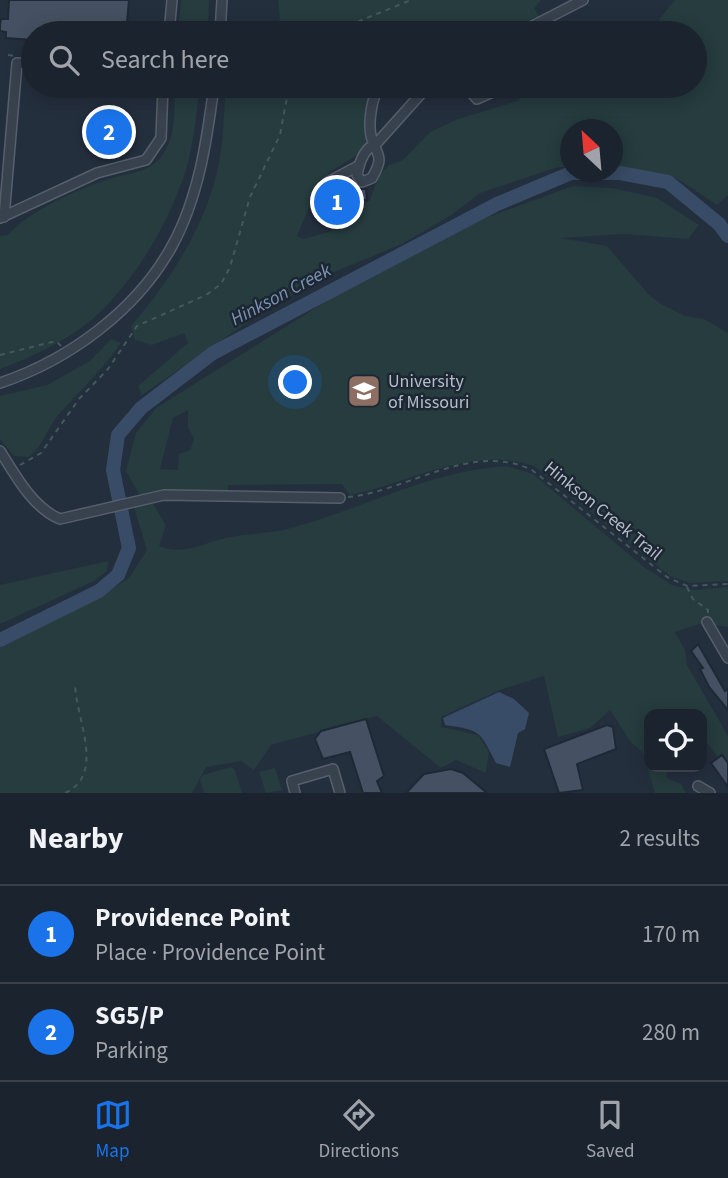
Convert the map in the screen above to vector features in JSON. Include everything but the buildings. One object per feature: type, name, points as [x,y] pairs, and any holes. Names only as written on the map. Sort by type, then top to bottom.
[{"type":"street","points":[[170,21],[172,0]]},
{"type":"street","points":[[221,21],[222,0]]},
{"type":"street","points":[[542,21],[583,0]]},
{"type":"street","points":[[2,217],[17,63],[21,63]]},
{"type":"street","points":[[2,217],[97,173],[146,160],[156,149],[160,138],[162,98]]},
{"type":"street","points":[[0,383],[107,324],[139,290],[172,246],[191,200],[205,153],[212,98]]},
{"type":"street","points":[[358,166],[359,179],[367,183],[378,167],[380,153],[371,132],[375,98]]},
{"type":"street","points":[[318,197],[328,182],[358,166],[369,147],[376,144],[417,98]]},
{"type":"street","points":[[0,451],[33,499],[51,515],[69,519],[152,497],[340,498]]},
{"type":"street","points":[[707,622],[728,658]]},
{"type":"street","points":[[295,793],[292,781],[333,769],[340,793]]},
{"type":"street","points":[[698,786],[710,793]]},
{"type":"path","points":[[359,21],[411,0]]},
{"type":"path","points":[[12,470],[41,453],[79,399],[108,369],[137,326],[206,295],[220,284],[230,267],[250,197],[280,135],[287,98]]},
{"type":"path","points":[[0,355],[56,341],[64,348]]},
{"type":"path","name":"Hinkson Creek Trail","points":[[340,498],[376,492],[458,466],[489,461],[510,462],[532,470],[651,566],[687,586]]},
{"type":"path","points":[[707,622],[708,610],[693,599],[687,586],[728,584]]},
{"type":"path","points":[[65,793],[80,784],[88,768],[75,684]]},
{"type":"green space","points":[[181,0],[209,0],[208,21],[179,21]]},
{"type":"green space","points":[[278,0],[541,0],[534,8],[540,18],[535,21],[278,21]]},
{"type":"green space","points":[[675,0],[728,0],[728,195],[717,205],[676,178],[623,169],[623,119],[560,119],[560,167],[480,193],[450,216],[402,244],[334,272],[267,309],[142,395],[138,386],[188,343],[184,333],[152,345],[135,340],[131,326],[176,266],[200,222],[216,175],[225,98],[370,98],[369,123],[375,138],[354,157],[329,172],[314,196],[297,236],[303,239],[329,232],[370,200],[379,176],[389,165],[403,160],[430,132],[458,119],[521,98],[707,98],[707,21],[659,21]]},
{"type":"green space","points":[[175,98],[198,98],[193,139],[179,190],[151,247],[139,265],[113,299],[88,323],[52,346],[0,369],[0,236],[8,235],[40,210],[67,196],[106,180],[142,171],[154,164],[169,142]]},
{"type":"green space","points":[[573,186],[612,188],[657,198],[699,225],[688,239],[624,234],[560,238],[607,246],[649,295],[661,304],[685,316],[704,319],[728,333],[728,581],[689,583],[670,576],[534,466],[511,461],[464,463],[350,495],[342,484],[228,485],[227,495],[141,497],[126,471],[136,433],[156,408],[330,299],[483,219]],"holes":[[[188,410],[188,427],[194,439],[190,450],[179,454],[178,470],[160,469],[173,418]]]},
{"type":"green space","points":[[111,339],[121,343],[56,418],[34,452],[29,457],[14,456],[0,439],[0,396],[47,385],[90,361]]},
{"type":"green space","points":[[507,466],[533,474],[644,567],[672,585],[693,590],[728,587],[728,627],[702,623],[675,632],[685,650],[687,665],[728,736],[728,771],[707,743],[707,709],[644,709],[644,756],[630,741],[610,710],[590,728],[558,737],[544,676],[502,689],[441,717],[441,727],[478,735],[489,752],[486,773],[456,760],[441,768],[377,716],[271,745],[254,770],[241,761],[206,767],[192,793],[0,793],[0,646],[101,596],[129,578],[147,550],[134,507],[152,502],[166,525],[159,546],[176,550],[234,536],[291,528],[423,483],[478,469]]},
{"type":"green space","points":[[108,561],[107,571],[94,581],[0,624],[0,585]]},
{"type":"green space","points":[[231,767],[235,770],[242,793],[204,793],[200,780],[203,775]]},
{"type":"green space","points":[[275,768],[282,790],[266,793],[259,772]]},
{"type":"green space","points":[[649,772],[666,772],[667,778],[681,784],[686,793],[655,793]]},
{"type":"water","points":[[499,692],[514,699],[529,713],[525,729],[518,733],[510,767],[496,763],[478,734],[445,725],[443,718]]},
{"type":"waterway","name":"Hinkson Creek","points":[[0,640],[99,591],[118,575],[129,548],[113,470],[118,435],[141,408],[213,353],[497,204],[571,173],[620,173],[668,182],[719,224],[728,236]]},
{"type":"place","name":"SG5/P","points":[[109,132]]},
{"type":"place","name":"Providence Point","points":[[337,202]]},
{"type":"place","name":"University of Missouri","points":[[364,391]]}]
